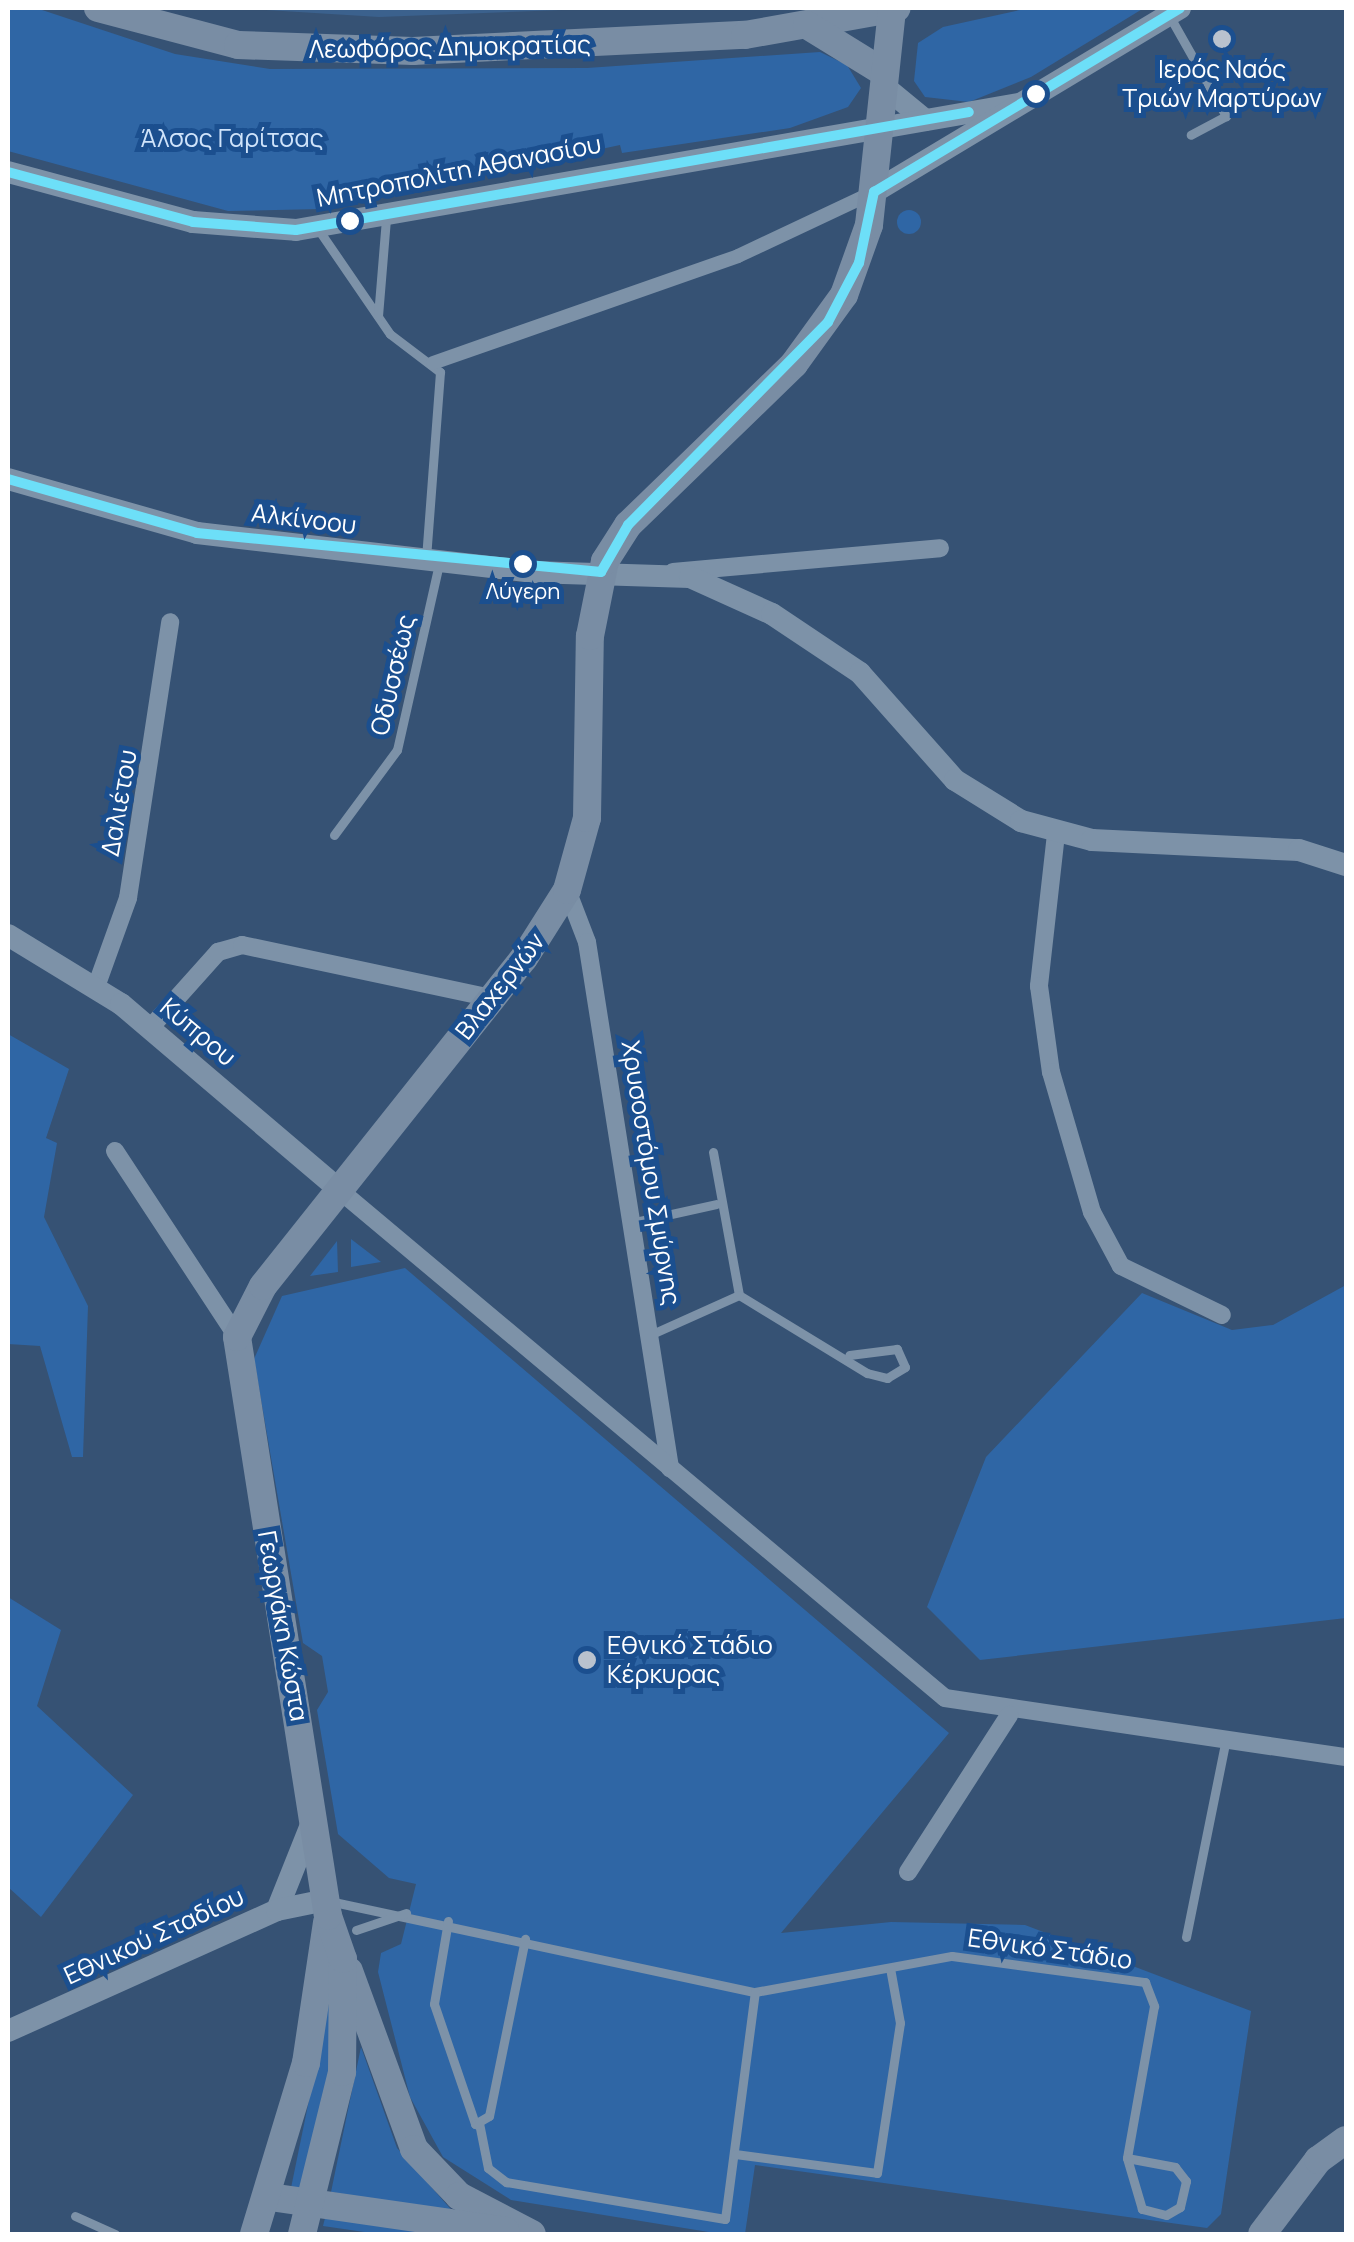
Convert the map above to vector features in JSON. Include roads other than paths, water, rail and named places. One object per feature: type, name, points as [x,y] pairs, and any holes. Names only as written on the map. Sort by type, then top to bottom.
[{"type":"main road","name":"Λεωφόρος Δημοκρατίας","points":[[98,8],[204,39],[328,51],[520,50],[807,25],[880,8]]},
{"type":"main road","points":[[601,572],[628,525],[828,322],[864,247],[874,192],[883,79],[880,8]]},
{"type":"main road","points":[[807,25],[883,79]]},
{"type":"main road","name":"Βλαχερνών","points":[[237,1337],[256,1296],[492,998],[566,890],[586,818],[601,572]]},
{"type":"main road","name":"Γεωργάκη Κώστα","points":[[237,1337],[316,1810],[327,1908],[343,1959],[342,2072],[314,2203],[300,2234]]},
{"type":"main road","name":"Γεωργάκη Κώστα","points":[[256,2231],[270,2197],[306,2063],[327,1908]]},
{"type":"main road","points":[[343,1959],[414,2149],[460,2196],[530,2234]]},
{"type":"main road","points":[[1262,2234],[1318,2160],[1346,2140]]},
{"type":"main road","points":[[270,2197],[530,2234]]},
{"type":"main road","points":[[256,2231],[300,2234]]},
{"type":"street","name":"Μητροπολίτη Αθανασίου","points":[[874,192],[1174,11]]},
{"type":"street","points":[[883,79],[926,120]]},
{"type":"street","name":"Μητροπολίτη Αθανασίου","points":[[8,172],[206,225],[317,228],[528,182],[1018,104]]},
{"type":"street","points":[[434,363],[738,256],[874,192]]},
{"type":"street","name":"Αλκίνοου","points":[[8,479],[197,533],[432,563],[673,572]]},
{"type":"street","points":[[673,572],[940,548]]},
{"type":"street","points":[[673,572],[808,635],[887,696],[974,796],[1056,834],[1282,848],[1346,865]]},
{"type":"street","name":"Δαλιέτου","points":[[96,988],[128,898],[170,622]]},
{"type":"street","points":[[1056,834],[1039,986],[1051,1072],[1092,1212],[1121,1266],[1222,1315]]},
{"type":"street","name":"Χρυσοστόμου Σμύρνης","points":[[566,890],[587,942],[635,1222],[670,1468]]},
{"type":"street","name":"Κύπρου","points":[[8,935],[152,1027],[338,1190]]},
{"type":"street","points":[[152,1027],[218,952],[242,945],[492,998]]},
{"type":"street","points":[[115,1151],[237,1337]]},
{"type":"street","points":[[338,1190],[670,1468],[909,1675],[945,1698],[1009,1715],[1346,1757]]},
{"type":"street","points":[[908,1872],[1009,1715]]},
{"type":"street","points":[[277,1910],[316,1810]]},
{"type":"street","name":"Εθνικού Σταδίου","points":[[8,2030],[277,1910],[327,1908]]},
{"type":"lane","points":[[1174,11],[1226,116],[1191,135]]},
{"type":"lane","points":[[378,316],[386,215]]},
{"type":"lane","points":[[317,228],[405,349],[434,363]]},
{"type":"lane","name":"Οδυσσέως","points":[[334,835],[397,750],[432,563],[441,378],[434,363]]},
{"type":"lane","points":[[713,1152],[716,1204],[739,1296],[807,1342],[849,1354],[888,1378],[906,1367],[897,1350],[849,1354]]},
{"type":"lane","points":[[635,1222],[716,1204]]},
{"type":"lane","points":[[652,1334],[739,1296]]},
{"type":"lane","points":[[1186,1937],[1225,1743]]},
{"type":"lane","name":"Εθνικό Στάδιο","points":[[327,1908],[408,1912],[755,1992],[952,1956],[1146,1982],[1154,2006],[1127,2158],[1142,2209],[1166,2216],[1180,2207],[1186,2181],[1174,2166],[1127,2158]]},
{"type":"lane","points":[[356,1930],[408,1912]]},
{"type":"lane","points":[[448,1920],[434,2004],[464,2112],[479,2124],[488,2168],[506,2182],[722,2219],[736,2154],[755,1992]]},
{"type":"lane","points":[[479,2124],[489,2116],[525,1939]]},
{"type":"lane","points":[[736,2154],[877,2172],[900,2023],[890,1968]]},
{"type":"lane","points":[[75,2216],[116,2234]]},
{"type":"place","name":"Ιερός Ναός Τριών Μαρτύρων","points":[[1222,39]]},
{"type":"place","name":"Λύγερη","points":[[523,564]]},
{"type":"place","name":"Εθνικό Στάδιο Κέρκυρας","points":[[587,1660]]},
{"type":"park label","name":"Άλσος Γαρίτσας","points":[[232,138]]}]
